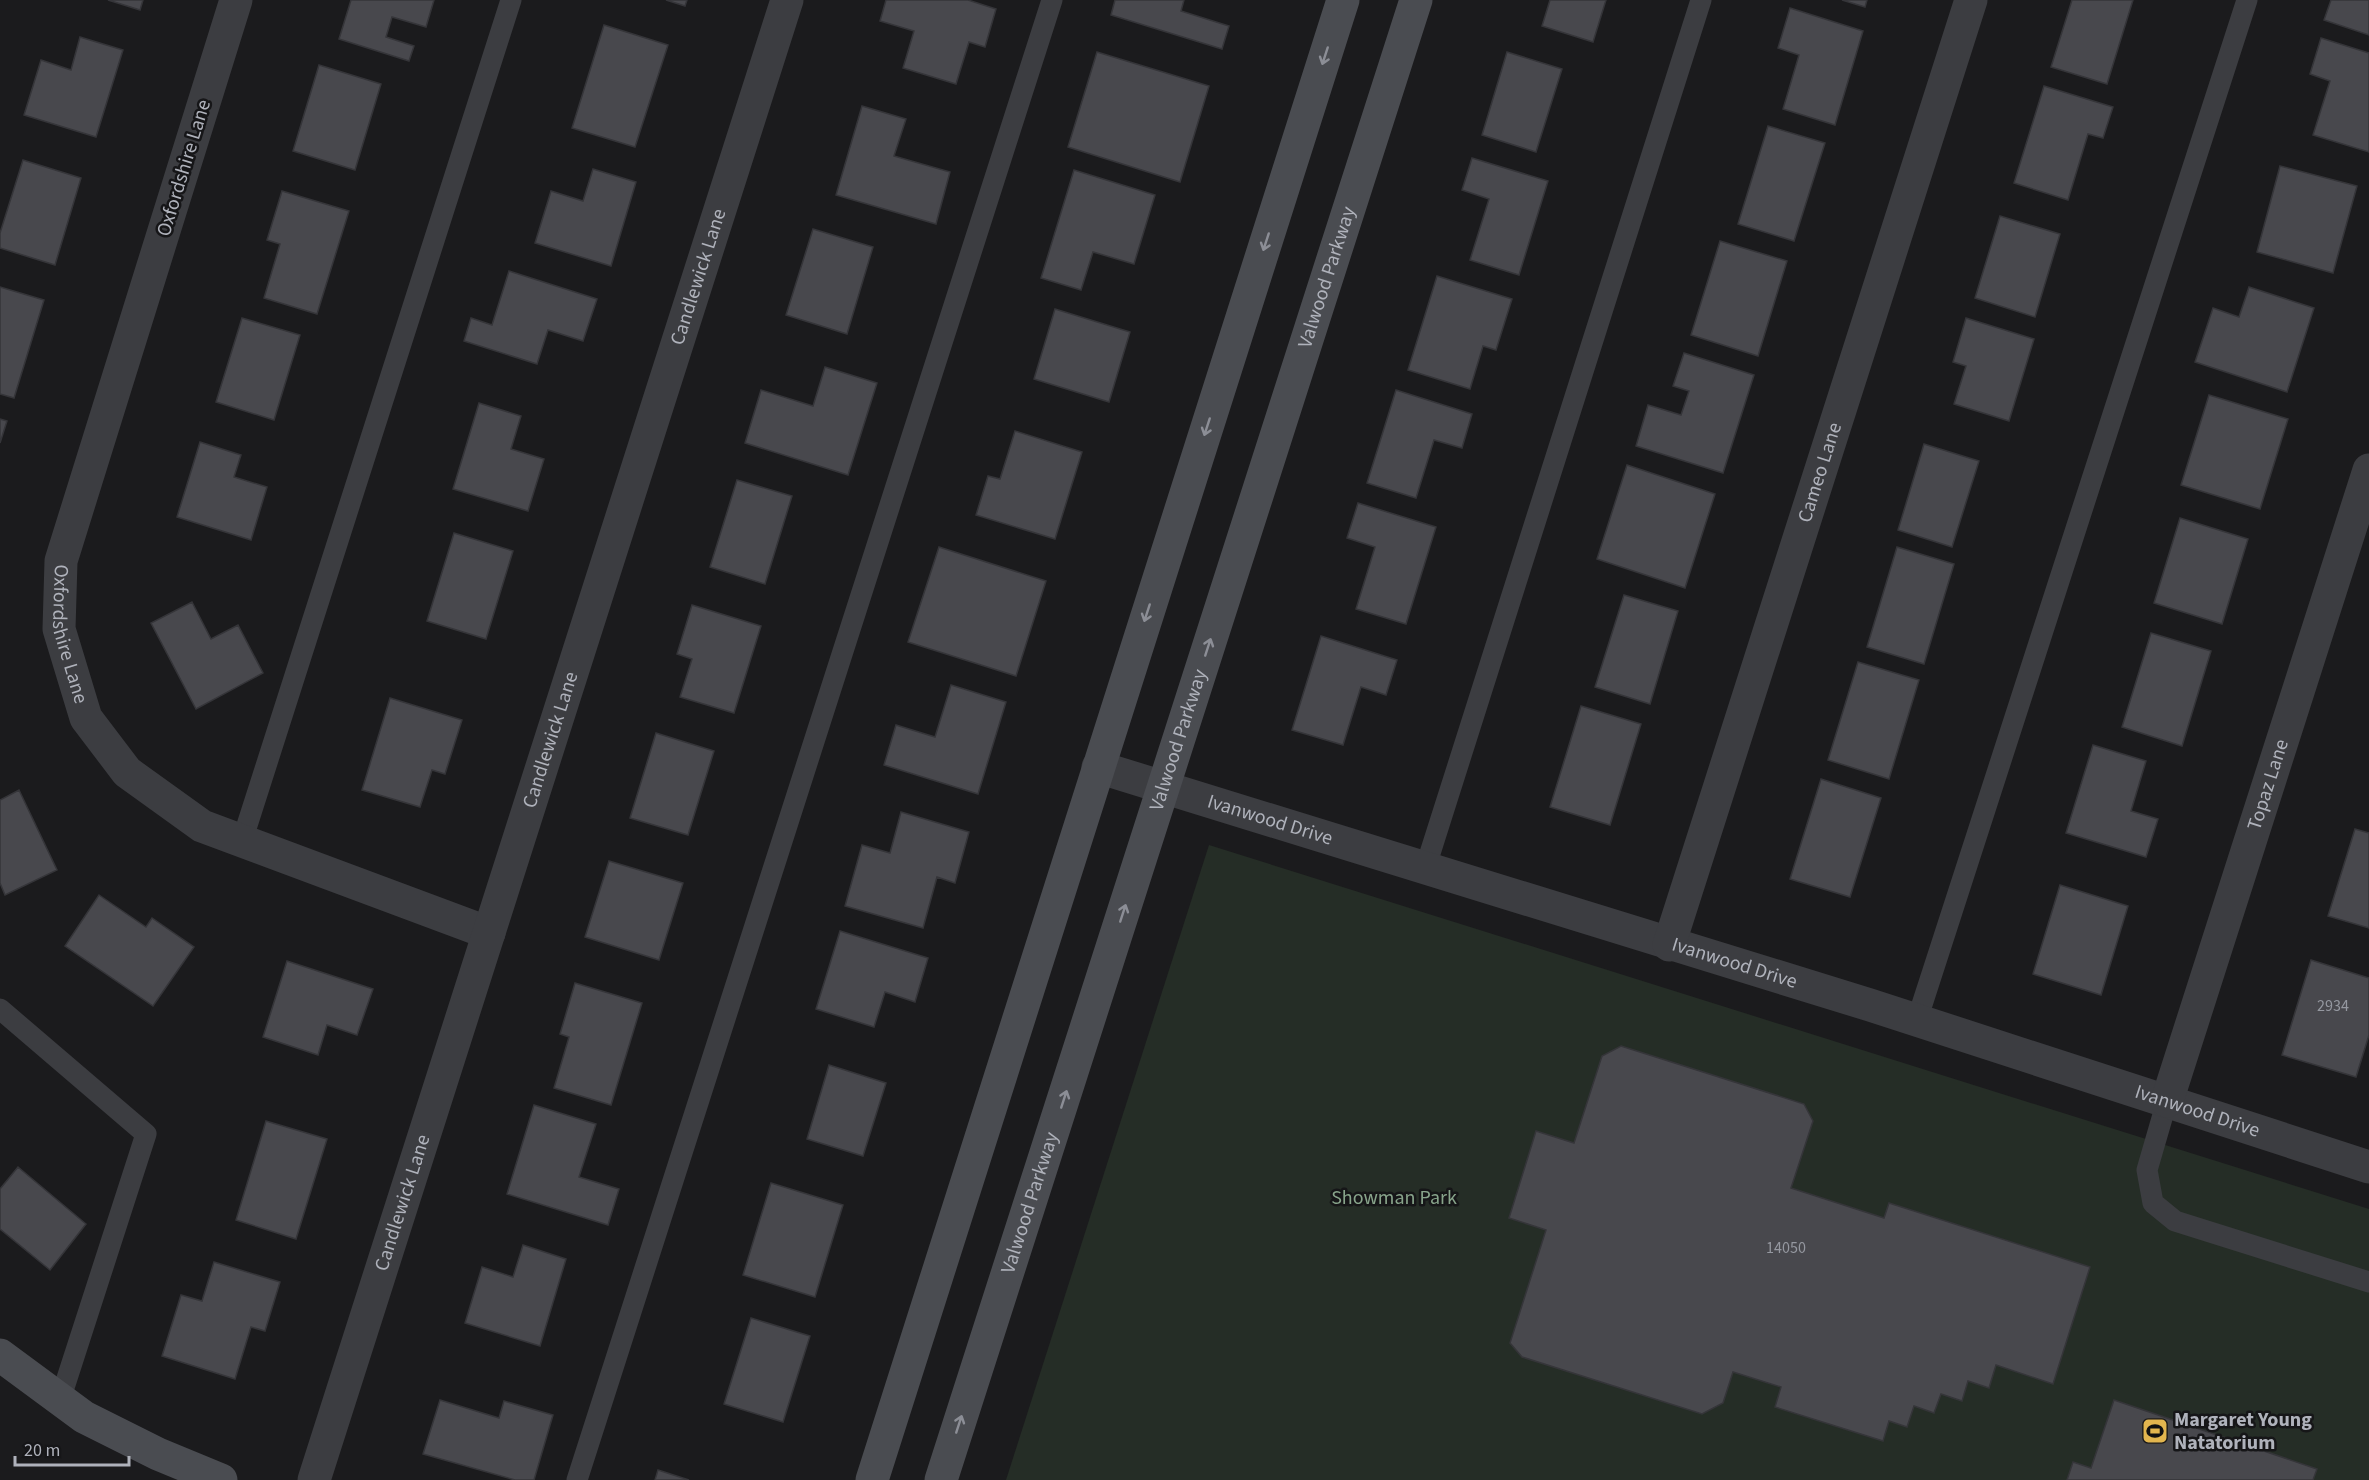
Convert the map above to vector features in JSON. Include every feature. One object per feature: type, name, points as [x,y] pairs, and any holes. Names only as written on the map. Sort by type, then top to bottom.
[{"type":"main road","points":[[872,1480],[1343,0]]},
{"type":"main road","name":"Valwood Parkway","points":[[942,1480],[1416,0]]},
{"type":"main road","points":[[0,1355],[84,1416],[158,1454],[212,1478]]},
{"type":"street","name":"Oxfordshire Lane","points":[[236,0],[61,561],[60,629],[86,718],[127,772],[202,826],[489,933]]},
{"type":"street","name":"Candlewick Lane","points":[[314,1480],[788,0]]},
{"type":"street","name":"Cameo Lane","points":[[1669,945],[1971,0]]},
{"type":"street","name":"Topaz Lane","points":[[2168,1101],[2369,470]]},
{"type":"street","name":"Ivanwood Drive","points":[[1098,767],[1917,1020],[2369,1167]]},
{"type":"lane","points":[[242,841],[511,0]]},
{"type":"lane","points":[[577,1480],[1052,0]]},
{"type":"lane","points":[[1425,869],[1701,0]]},
{"type":"lane","points":[[1917,1020],[2247,0]]},
{"type":"lane","points":[[0,1009],[146,1134],[60,1400]]},
{"type":"lane","points":[[2168,1101],[2147,1170],[2153,1203],[2175,1221],[2369,1282]]},
{"type":"green space","name":"Showman Park","points":[[1209,845],[2369,1209],[2369,1480],[1006,1480]]},
{"type":"building","points":[[108,0],[143,0],[140,10]]},
{"type":"building","points":[[351,0],[434,0],[426,27],[392,17],[386,37],[414,46],[409,61],[339,39]]},
{"type":"building","points":[[666,0],[687,0],[685,6]]},
{"type":"building","points":[[886,0],[968,0],[996,9],[985,47],[969,42],[956,84],[903,68],[914,31],[880,21]]},
{"type":"building","points":[[1115,0],[1184,0],[1181,11],[1229,26],[1222,49],[1111,15]]},
{"type":"building","points":[[1550,0],[1606,0],[1593,42],[1542,26]]},
{"type":"building","points":[[1842,0],[1867,0],[1865,7]]},
{"type":"building","points":[[2072,0],[2133,0],[2107,84],[2051,67]]},
{"type":"building","points":[[2331,0],[2369,0],[2369,35],[2324,20]]},
{"type":"building","points":[[1790,8],[1863,31],[1835,125],[1783,109],[1799,55],[1778,48]]},
{"type":"building","points":[[604,25],[668,45],[635,147],[572,128]]},
{"type":"building","points":[[80,37],[123,50],[96,137],[24,115],[41,60],[71,70]]},
{"type":"building","points":[[2321,38],[2369,53],[2369,152],[2313,135],[2330,81],[2310,74]]},
{"type":"building","points":[[1097,52],[1209,86],[1180,182],[1068,147]]},
{"type":"building","points":[[1507,52],[1562,69],[1536,152],[1482,135]]},
{"type":"building","points":[[319,65],[381,84],[355,170],[293,151]]},
{"type":"building","points":[[2044,86],[2113,107],[2103,138],[2088,134],[2068,200],[2014,183]]},
{"type":"building","points":[[862,106],[906,119],[894,156],[950,172],[936,224],[836,195]]},
{"type":"building","points":[[1768,126],[1825,143],[1794,241],[1738,224]]},
{"type":"building","points":[[1472,158],[1548,181],[1519,275],[1470,260],[1489,199],[1462,190]]},
{"type":"building","points":[[23,160],[81,178],[55,265],[0,248],[0,233]]},
{"type":"building","points":[[2280,166],[2357,186],[2333,273],[2257,252]]},
{"type":"building","points":[[593,169],[636,182],[611,266],[535,243],[551,191],[583,201]]},
{"type":"building","points":[[1074,170],[1155,195],[1134,264],[1093,252],[1081,290],[1041,278]]},
{"type":"building","points":[[282,191],[349,211],[317,314],[264,298],[280,244],[267,240]]},
{"type":"building","points":[[2000,216],[2060,234],[2035,317],[1975,298]]},
{"type":"building","points":[[813,229],[873,247],[847,334],[786,315]]},
{"type":"building","points":[[1720,241],[1787,261],[1758,356],[1691,335]]},
{"type":"building","points":[[509,271],[597,299],[583,341],[548,330],[537,364],[464,341],[471,318],[492,325]]},
{"type":"building","points":[[1437,276],[1512,299],[1496,350],[1483,346],[1470,389],[1408,370]]},
{"type":"building","points":[[0,287],[44,300],[14,398],[0,394]]},
{"type":"building","points":[[2249,287],[2314,308],[2287,392],[2195,362],[2213,308],[2239,317]]},
{"type":"building","points":[[1055,309],[1130,332],[1109,402],[1034,379]]},
{"type":"building","points":[[242,318],[300,335],[274,420],[216,402]]},
{"type":"building","points":[[1966,318],[2034,339],[2009,421],[1954,404],[1966,366],[1953,362]]},
{"type":"building","points":[[1684,353],[1754,375],[1723,473],[1636,446],[1648,405],[1681,415],[1689,391],[1673,386]]},
{"type":"building","points":[[825,367],[877,383],[848,475],[745,443],[761,390],[813,406]]},
{"type":"building","points":[[1396,390],[1472,414],[1462,448],[1434,440],[1416,498],[1367,483]]},
{"type":"building","points":[[2209,395],[2288,419],[2260,509],[2181,485]]},
{"type":"building","points":[[479,403],[521,416],[511,449],[544,459],[528,511],[453,489]]},
{"type":"building","points":[[0,419],[7,421],[0,443]]},
{"type":"building","points":[[1015,431],[1082,452],[1055,539],[976,515],[988,476],[1000,479]]},
{"type":"building","points":[[200,442],[241,455],[234,477],[267,487],[251,540],[177,517]]},
{"type":"building","points":[[1924,444],[1979,461],[1952,547],[1898,530]]},
{"type":"building","points":[[1627,465],[1715,494],[1685,588],[1597,559]]},
{"type":"building","points":[[737,480],[792,496],[765,584],[710,567]]},
{"type":"building","points":[[1358,503],[1436,527],[1406,624],[1356,609],[1375,547],[1347,538]]},
{"type":"building","points":[[2180,518],[2248,539],[2222,624],[2154,603]]},
{"type":"building","points":[[454,533],[513,551],[486,639],[427,621]]},
{"type":"building","points":[[939,547],[1046,581],[1016,676],[908,642]]},
{"type":"building","points":[[1897,547],[1954,564],[1924,664],[1867,647]]},
{"type":"building","points":[[1624,595],[1678,611],[1650,704],[1595,687]]},
{"type":"building","points":[[192,602],[211,639],[238,625],[263,673],[196,709],[151,623]]},
{"type":"building","points":[[692,605],[761,626],[734,713],[680,697],[692,659],[677,654]]},
{"type":"building","points":[[2151,633],[2211,651],[2182,746],[2122,727]]},
{"type":"building","points":[[1321,636],[1397,660],[1386,695],[1361,687],[1343,745],[1292,730]]},
{"type":"building","points":[[1858,662],[1919,680],[1889,779],[1828,760]]},
{"type":"building","points":[[951,685],[1006,702],[978,794],[884,765],[896,725],[935,737]]},
{"type":"building","points":[[390,698],[462,720],[445,774],[432,770],[420,807],[362,790]]},
{"type":"building","points":[[1581,706],[1641,724],[1610,825],[1550,807]]},
{"type":"building","points":[[656,733],[714,751],[688,835],[630,818]]},
{"type":"building","points":[[2093,745],[2146,761],[2131,811],[2158,819],[2146,857],[2066,833]]},
{"type":"building","points":[[1821,779],[1881,798],[1850,897],[1790,879]]},
{"type":"building","points":[[19,790],[57,870],[5,895],[0,883],[0,800]]},
{"type":"building","points":[[901,812],[969,832],[955,883],[937,877],[923,928],[845,906],[862,845],[890,853]]},
{"type":"building","points":[[2355,829],[2369,833],[2369,928],[2328,916]]},
{"type":"building","points":[[609,861],[683,883],[659,960],[585,937]]},
{"type":"building","points":[[2060,885],[2128,906],[2101,995],[2033,974]]},
{"type":"building","points":[[99,895],[146,927],[152,918],[194,947],[153,1006],[65,946]]},
{"type":"building","points":[[840,931],[928,958],[915,1002],[885,992],[874,1027],[816,1009]]},
{"type":"building","points":[[2311,960],[2369,978],[2369,1035],[2356,1077],[2282,1055]]},
{"type":"building","points":[[287,961],[373,989],[357,1035],[327,1025],[318,1055],[263,1037]]},
{"type":"building","points":[[575,983],[642,1003],[611,1105],[554,1088],[569,1037],[560,1034]]},
{"type":"building","points":[[1621,1046],[1804,1104],[1813,1121],[1791,1188],[1884,1218],[1889,1203],[2090,1267],[2053,1384],[1996,1365],[1989,1388],[1968,1381],[1962,1401],[1941,1394],[1934,1413],[1914,1406],[1907,1427],[1889,1421],[1883,1441],[1775,1407],[1781,1387],[1733,1372],[1723,1403],[1702,1414],[1522,1357],[1510,1343],[1546,1230],[1509,1218],[1536,1131],[1574,1143],[1602,1056]]},
{"type":"building","points":[[829,1065],[886,1083],[863,1156],[807,1139]]},
{"type":"building","points":[[534,1105],[596,1124],[579,1177],[619,1189],[608,1225],[507,1194]]},
{"type":"building","points":[[266,1121],[327,1139],[296,1239],[236,1220]]},
{"type":"building","points":[[18,1167],[86,1224],[50,1270],[0,1229],[0,1189]]},
{"type":"building","points":[[771,1183],[843,1205],[815,1297],[743,1275]]},
{"type":"building","points":[[523,1245],[566,1259],[540,1346],[465,1323],[482,1267],[513,1277]]},
{"type":"building","points":[[214,1262],[280,1282],[265,1331],[251,1327],[235,1379],[162,1356],[181,1295],[202,1301]]},
{"type":"building","points":[[751,1318],[810,1336],[783,1422],[724,1404]]},
{"type":"building","points":[[440,1400],[499,1418],[504,1401],[553,1415],[534,1480],[515,1480],[423,1454]]},
{"type":"building","name":"Margaret Young Natatorium","points":[[2114,1400],[2317,1469],[2313,1480],[2067,1480],[2073,1462],[2091,1468]]},
{"type":"building","points":[[658,1470],[689,1480],[655,1480]]},
{"type":"place","name":"Margaret Young Natatorium","points":[[2155,1431]]}]
